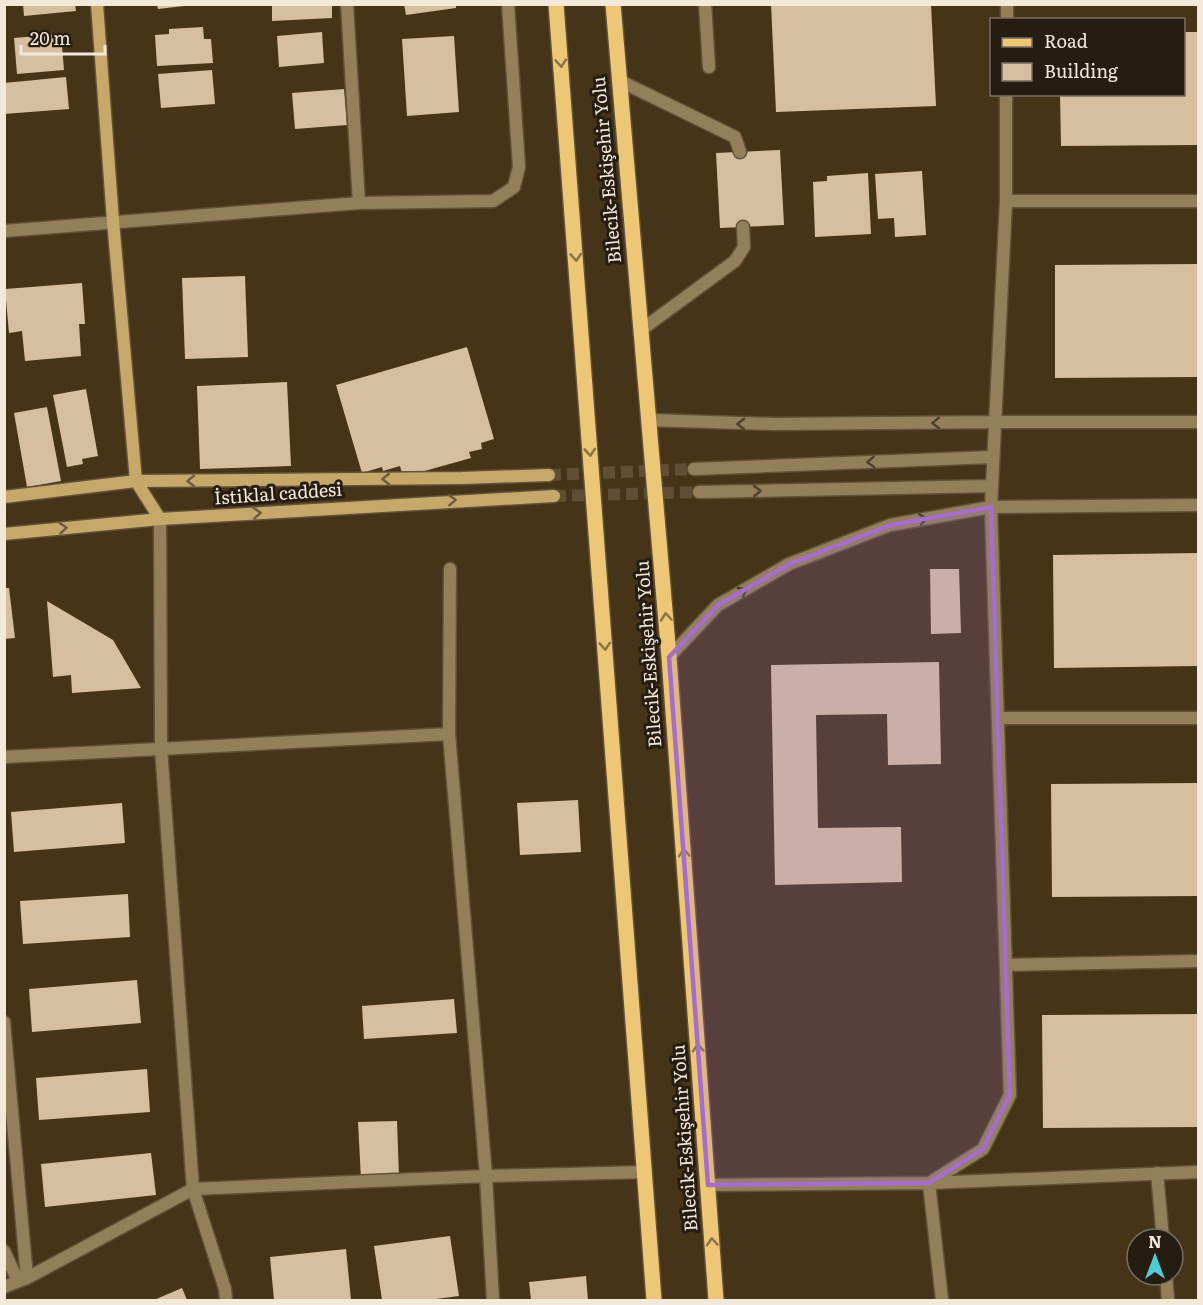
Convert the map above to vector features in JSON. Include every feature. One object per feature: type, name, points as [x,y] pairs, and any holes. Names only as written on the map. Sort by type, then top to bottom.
[{"type":"main road","name":"Bilecik-Eskişehir Yolu","points":[[556,4],[654,1300]]},
{"type":"main road","name":"Bilecik-Eskişehir Yolu","points":[[613,4],[669,657],[716,1300]]},
{"type":"street","points":[[97,4],[136,481],[160,519],[161,748],[193,1189],[225,1289],[226,1300]]},
{"type":"street","points":[[347,4],[359,203]]},
{"type":"street","points":[[4,231],[359,203],[492,201],[514,187],[519,167],[508,4]]},
{"type":"street","points":[[705,4],[709,67]]},
{"type":"street","points":[[618,80],[735,138],[740,146],[740,152]]},
{"type":"street","points":[[929,1183],[983,1149],[1010,1095],[991,507],[1005,201],[1006,96]]},
{"type":"street","points":[[1005,201],[1198,201]]},
{"type":"street","points":[[641,330],[735,261],[744,247],[743,227]]},
{"type":"street","points":[[650,420],[775,424],[1198,422]]},
{"type":"street","points":[[694,470],[992,457]]},
{"type":"street","points":[[4,497],[136,481],[549,475]]},
{"type":"street","points":[[699,492],[991,486]]},
{"type":"street","name":"İstiklal caddesi","points":[[4,534],[160,519],[554,495]]},
{"type":"street","points":[[669,657],[718,605],[789,564],[890,525],[991,507],[1198,505]]},
{"type":"street","points":[[450,569],[449,734],[486,1176],[493,1300]]},
{"type":"street","points":[[998,718],[1198,718]]},
{"type":"street","points":[[4,757],[449,734]]},
{"type":"street","points":[[1006,965],[1198,962]]},
{"type":"street","points":[[4,1022],[22,1279]]},
{"type":"street","points":[[4,1287],[193,1189],[486,1176],[645,1172]]},
{"type":"street","points":[[708,1185],[929,1183],[1198,1172]]},
{"type":"street","points":[[1157,1173],[1162,1227]]},
{"type":"street","points":[[929,1183],[942,1300]]},
{"type":"street","points":[[4,1251],[22,1279]]},
{"type":"highlighted area","points":[[991,507],[1010,1095],[983,1149],[929,1183],[708,1185],[669,657],[718,605],[789,564],[890,525]]},
{"type":"building","points":[[23,4],[75,4],[76,11],[24,16]]},
{"type":"building","points":[[275,4],[332,4],[332,18],[272,21],[272,6]]},
{"type":"building","points":[[404,4],[456,4],[456,8],[406,15]]},
{"type":"building","points":[[771,4],[931,4],[936,106],[776,112]]},
{"type":"building","points":[[157,5],[184,5],[184,6],[158,9]]},
{"type":"building","points":[[203,27],[204,39],[211,39],[213,63],[157,66],[155,35],[169,34],[169,29]]},
{"type":"building","points":[[322,32],[324,63],[279,67],[277,36]]},
{"type":"building","points":[[1185,32],[1198,32],[1198,145],[1061,146],[1060,96],[1185,96]]},
{"type":"building","points":[[61,34],[64,70],[17,74],[14,38]]},
{"type":"building","points":[[454,36],[459,112],[407,116],[402,39]]},
{"type":"building","points":[[212,70],[215,104],[161,108],[158,74]]},
{"type":"building","points":[[66,77],[69,109],[4,114],[4,83]]},
{"type":"building","points":[[344,89],[347,125],[295,129],[292,93]]},
{"type":"building","points":[[780,150],[784,225],[720,228],[716,153]]},
{"type":"building","points":[[922,171],[926,235],[895,237],[894,218],[878,219],[875,174]]},
{"type":"building","points":[[868,173],[871,234],[815,237],[813,182],[827,181],[827,176]]},
{"type":"building","points":[[1198,264],[1198,377],[1055,378],[1055,265]]},
{"type":"building","points":[[245,276],[248,357],[185,359],[182,278]]},
{"type":"building","points":[[82,283],[85,324],[79,324],[81,356],[25,361],[22,331],[9,333],[5,289]]},
{"type":"building","points":[[467,347],[494,439],[481,443],[482,449],[469,452],[471,458],[403,477],[400,466],[383,471],[382,467],[362,473],[336,385]]},
{"type":"building","points":[[287,382],[291,466],[200,469],[197,386]]},
{"type":"building","points":[[86,389],[98,456],[82,459],[83,464],[67,467],[53,395]]},
{"type":"building","points":[[47,407],[61,481],[27,487],[14,413]]},
{"type":"building","points":[[1198,553],[1198,666],[1054,668],[1053,555]]},
{"type":"building","points":[[930,569],[959,569],[961,633],[931,634]]},
{"type":"building","points":[[4,588],[9,588],[15,638],[4,639]]},
{"type":"building","points":[[47,601],[113,640],[141,688],[72,693],[71,675],[53,677]]},
{"type":"building","points":[[939,662],[941,764],[888,765],[887,714],[816,715],[818,828],[901,827],[902,882],[775,885],[771,665]]},
{"type":"building","points":[[1198,783],[1198,896],[1052,897],[1051,784]]},
{"type":"building","points":[[578,800],[581,852],[520,855],[517,803]]},
{"type":"building","points":[[122,803],[125,843],[14,852],[11,812]]},
{"type":"building","points":[[128,894],[130,937],[23,944],[20,901]]},
{"type":"building","points":[[137,980],[141,1023],[32,1032],[29,989]]},
{"type":"building","points":[[454,999],[457,1033],[364,1039],[362,1006]]},
{"type":"building","points":[[1198,1014],[1198,1127],[1043,1128],[1042,1015]]},
{"type":"building","points":[[147,1069],[150,1112],[39,1120],[36,1078]]},
{"type":"building","points":[[397,1121],[399,1177],[361,1179],[358,1122]]},
{"type":"building","points":[[151,1153],[156,1195],[45,1207],[41,1164]]},
{"type":"building","points":[[450,1236],[459,1296],[428,1300],[382,1300],[374,1246]]},
{"type":"building","points":[[346,1249],[351,1300],[274,1300],[270,1257]]},
{"type":"building","points":[[586,1276],[588,1300],[531,1300],[529,1282]]},
{"type":"building","points":[[182,1288],[187,1300],[154,1300]]},
{"type":"tunnel","points":[[549,475],[694,469]]},
{"type":"tunnel","points":[[554,496],[699,492]]}]
